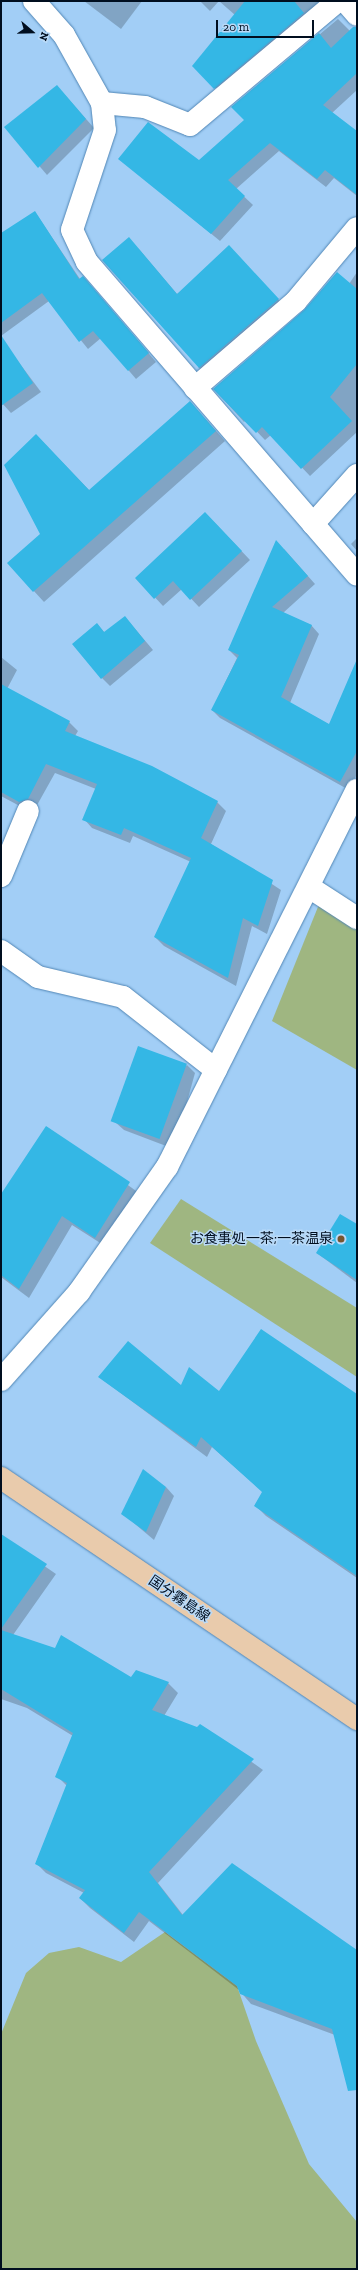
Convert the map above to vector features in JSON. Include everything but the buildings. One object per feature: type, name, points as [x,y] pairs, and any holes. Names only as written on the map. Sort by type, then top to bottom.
[{"type":"main road","name":"国分霧島線","points":[[1,1478],[357,1719]]},
{"type":"street","points":[[34,1],[64,35],[102,103],[105,130],[72,230],[87,262],[357,575]]},
{"type":"street","points":[[102,103],[145,107],[190,125],[338,1]]},
{"type":"street","points":[[345,1],[357,15]]},
{"type":"street","points":[[195,388],[296,301],[357,228]]},
{"type":"street","points":[[313,524],[357,475]]},
{"type":"street","points":[[1,1380],[79,1292],[167,1167],[357,790]]},
{"type":"street","points":[[1,876],[28,811]]},
{"type":"street","points":[[309,887],[357,918]]},
{"type":"street","points":[[1,951],[38,977],[123,997],[216,1070]]},
{"type":"green space","points":[[324,892],[357,923],[357,1070],[272,1021]]},
{"type":"green space","points":[[181,1199],[357,1308],[357,1377],[150,1243]]},
{"type":"green space","points":[[165,1932],[237,1986],[256,2041],[309,2164],[357,2222],[357,2269],[1,2269],[1,2034],[26,1973],[49,1953],[79,1947],[121,1962]]},
{"type":"place","name":"お食事処一茶;一茶温泉","points":[[341,1239]]}]
